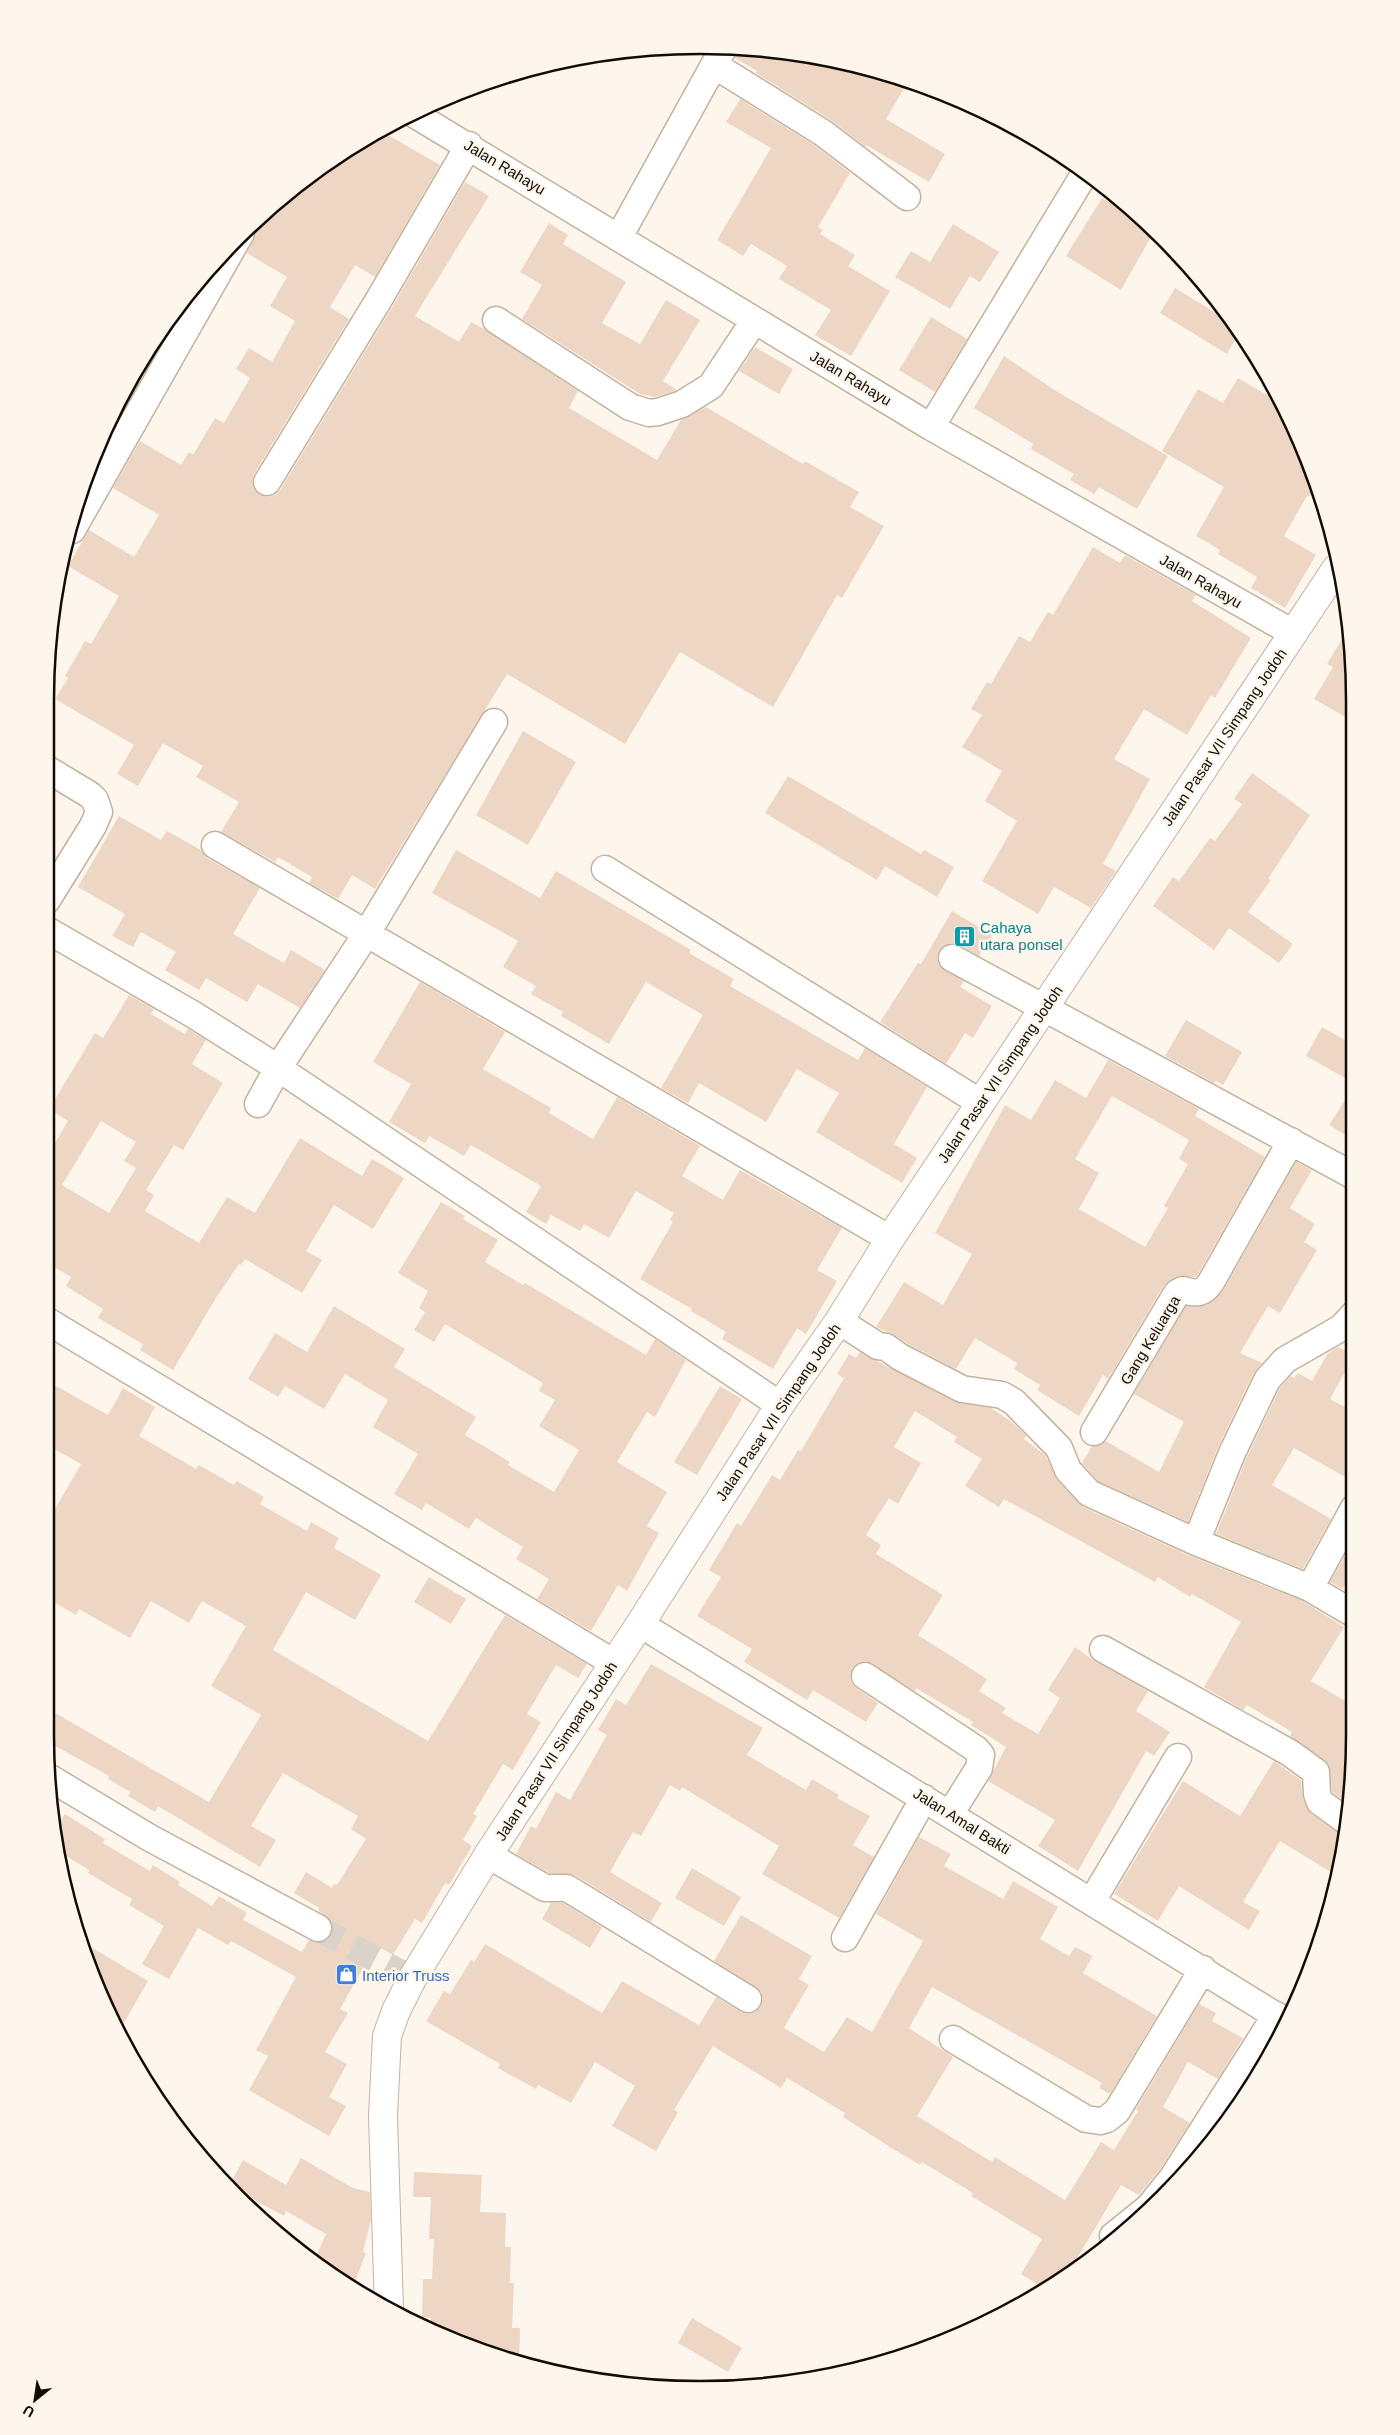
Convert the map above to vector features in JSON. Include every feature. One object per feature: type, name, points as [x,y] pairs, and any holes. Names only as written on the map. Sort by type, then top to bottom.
[{"type":"main road","name":"Jalan Pasar VII Simpang Jodoh","points":[[389,2301],[383,2116],[385,2064],[390,2023],[406,1976],[640,1624],[780,1405],[839,1321],[890,1239],[1334,573]]},
{"type":"street","points":[[620,237],[719,56],[907,197]]},
{"type":"street","name":"Jalan Rahayu","points":[[420,117],[469,145],[931,427],[1293,633]]},
{"type":"street","points":[[266,482],[378,301],[469,145]]},
{"type":"street","points":[[931,427],[1081,179]]},
{"type":"street","points":[[82,512],[223,264]]},
{"type":"street","points":[[496,320],[630,407],[649,413],[682,404],[711,386],[754,320]]},
{"type":"street","points":[[258,1104],[278,1068],[367,933],[494,722]]},
{"type":"street","points":[[54,774],[90,795],[96,800],[100,812],[54,889]]},
{"type":"street","points":[[216,845],[890,1239]]},
{"type":"street","points":[[605,869],[981,1104]]},
{"type":"street","points":[[54,934],[194,1014],[278,1068],[780,1405]]},
{"type":"street","points":[[952,958],[1346,1172]]},
{"type":"street","name":"Gang Keluarga","points":[[1094,1432],[1177,1293],[1183,1290],[1199,1293],[1206,1289],[1211,1282],[1291,1141]]},
{"type":"street","points":[[839,1321],[878,1346],[886,1347],[900,1357],[962,1389],[1002,1395],[1014,1402],[1059,1448],[1068,1470],[1089,1492],[1196,1542],[1310,1588],[1346,1609]]},
{"type":"street","points":[[1196,1542],[1232,1453],[1267,1380],[1285,1360],[1341,1328],[1346,1323]]},
{"type":"street","points":[[54,1325],[614,1663]]},
{"type":"street","points":[[1310,1588],[1346,1523]]},
{"type":"street","name":"Jalan Amal Bakti","points":[[640,1624],[1280,2018]]},
{"type":"street","points":[[1104,1649],[1290,1753],[1312,1768],[1318,1775],[1317,1794],[1320,1802],[1341,1817]]},
{"type":"street","points":[[865,1676],[976,1749],[982,1755],[978,1768],[950,1814]]},
{"type":"street","points":[[1092,1901],[1178,1757]]},
{"type":"street","points":[[55,1781],[150,1838],[318,1928]]},
{"type":"street","points":[[845,1938],[924,1798]]},
{"type":"street","points":[[488,1855],[544,1888],[567,1888],[748,1999]]},
{"type":"street","points":[[953,2039],[1086,2120],[1100,2121],[1112,2116],[1126,2100],[1203,1969]]},
{"type":"street","points":[[1181,2166],[1280,2018]]},
{"type":"building","points":[[736,55],[742,55],[826,66],[905,87],[886,119],[945,154],[929,182],[866,145],[866,147],[831,120],[735,58]]},
{"type":"building","points":[[740,99],[814,145],[850,173],[818,227],[823,230],[820,234],[855,255],[848,266],[890,291],[851,356],[815,335],[831,310],[779,279],[787,266],[751,244],[743,256],[717,240],[771,148],[726,122]]},
{"type":"building","points":[[387,135],[440,165],[375,277],[355,265],[330,307],[349,319],[254,474],[252,482],[254,489],[259,494],[267,497],[275,495],[280,490],[391,309],[465,182],[489,196],[415,316],[459,342],[471,322],[486,330],[578,391],[569,408],[657,460],[681,420],[706,407],[803,464],[805,461],[859,492],[850,507],[884,526],[842,598],[837,595],[773,707],[680,652],[625,744],[507,674],[375,889],[352,875],[338,899],[309,883],[312,877],[278,857],[275,862],[221,832],[239,802],[196,777],[203,766],[163,743],[138,786],[117,774],[134,745],[55,699],[68,678],[65,676],[85,641],[91,644],[119,596],[68,566],[89,530],[134,557],[159,515],[113,488],[140,441],[181,465],[189,452],[193,455],[215,418],[224,423],[250,378],[236,369],[249,348],[272,362],[295,321],[270,306],[287,277],[247,253],[255,231],[274,214],[307,187]]},
{"type":"building","points":[[1102,198],[1119,208],[1151,237],[1121,290],[1066,256]]},
{"type":"building","points":[[549,223],[568,235],[563,244],[626,282],[602,323],[640,344],[666,300],[700,320],[663,381],[677,390],[655,397],[640,394],[522,319],[542,285],[520,272]]},
{"type":"building","points":[[953,224],[999,252],[980,282],[970,276],[950,309],[895,277],[911,251],[930,262]]},
{"type":"building","points":[[1175,288],[1218,314],[1236,339],[1227,354],[1160,313]]},
{"type":"building","points":[[931,317],[967,339],[935,392],[899,370]]},
{"type":"building","points":[[755,347],[793,369],[779,394],[739,371]]},
{"type":"building","points":[[1004,356],[1056,391],[1168,456],[1137,509],[1099,487],[1094,494],[1070,480],[1074,474],[1031,449],[1033,444],[974,408]]},
{"type":"building","points":[[1238,378],[1271,397],[1297,453],[1312,492],[1309,497],[1307,496],[1284,536],[1316,555],[1285,608],[1251,588],[1257,577],[1218,554],[1220,550],[1196,536],[1224,487],[1162,451],[1198,389],[1223,403]]},
{"type":"building","points":[[1093,547],[1120,563],[1125,555],[1196,595],[1192,601],[1251,638],[1215,698],[1211,695],[1187,735],[1144,709],[1114,759],[1150,779],[1103,864],[1116,871],[1091,908],[1054,887],[1038,914],[982,881],[1017,821],[985,801],[1002,771],[962,747],[982,715],[971,709],[987,682],[991,684],[1019,636],[1030,642],[1048,612],[1053,615]]},
{"type":"building","points":[[1343,637],[1346,717],[1314,699],[1333,667],[1327,664]]},
{"type":"building","points":[[523,731],[576,762],[528,845],[476,815]]},
{"type":"building","points":[[1252,773],[1310,815],[1268,879],[1271,880],[1248,912],[1293,944],[1279,963],[1229,928],[1214,950],[1153,906],[1173,877],[1179,881],[1210,838],[1215,841],[1242,804],[1234,799]]},
{"type":"building","points":[[788,776],[921,854],[924,850],[954,867],[937,897],[885,866],[877,880],[765,813]]},
{"type":"building","points":[[119,816],[161,840],[167,831],[201,850],[207,858],[260,888],[233,934],[284,963],[291,950],[325,970],[300,1008],[258,984],[247,1002],[206,978],[199,990],[165,970],[176,952],[141,932],[133,947],[112,936],[125,914],[78,887]]},
{"type":"building","points":[[456,850],[540,898],[556,871],[691,950],[689,953],[734,979],[730,986],[858,1060],[865,1048],[927,1087],[894,1144],[917,1158],[902,1183],[816,1132],[839,1093],[797,1069],[766,1122],[699,1083],[688,1103],[661,1088],[703,1015],[646,982],[609,1044],[561,1016],[563,1012],[531,994],[536,986],[503,967],[518,941],[432,893]]},
{"type":"building","points":[[952,911],[992,935],[979,956],[959,945],[951,943],[945,945],[939,951],[937,959],[939,965],[964,981],[960,987],[992,1006],[973,1038],[965,1033],[946,1064],[880,1022],[918,963],[921,964]]},
{"type":"building","points":[[420,982],[505,1032],[483,1069],[551,1108],[549,1113],[593,1139],[617,1097],[700,1146],[682,1176],[723,1200],[740,1170],[842,1228],[817,1270],[837,1281],[806,1334],[797,1328],[773,1369],[722,1339],[726,1332],[691,1311],[692,1309],[640,1279],[673,1222],[670,1220],[674,1213],[636,1191],[609,1238],[584,1224],[580,1231],[551,1215],[546,1224],[526,1212],[541,1186],[471,1145],[464,1156],[429,1136],[425,1143],[389,1122],[411,1084],[373,1062]]},
{"type":"building","points":[[129,995],[154,1009],[151,1014],[185,1034],[188,1029],[206,1040],[192,1064],[223,1083],[183,1150],[174,1145],[146,1190],[154,1195],[145,1211],[199,1243],[227,1197],[255,1213],[300,1138],[362,1176],[372,1159],[404,1178],[373,1229],[334,1205],[306,1251],[322,1260],[302,1293],[245,1259],[241,1265],[239,1264],[216,1298],[173,1370],[140,1350],[143,1344],[98,1318],[103,1309],[66,1286],[71,1277],[54,1267],[54,1145],[68,1121],[54,1112],[54,1101],[95,1033],[103,1038]],"holes":[[[101,1121],[136,1142],[124,1161],[136,1168],[109,1213],[62,1185]]]},
{"type":"building","points":[[1186,1020],[1242,1052],[1223,1085],[1216,1081],[1214,1083],[1165,1056]]},
{"type":"building","points":[[1322,1027],[1346,1040],[1346,1078],[1306,1056]]},
{"type":"building","points":[[1108,1060],[1199,1109],[1195,1116],[1265,1157],[1198,1274],[1195,1277],[1176,1277],[1164,1285],[1108,1379],[1103,1375],[1079,1416],[1037,1390],[1040,1385],[1014,1369],[1017,1363],[975,1338],[956,1369],[876,1327],[904,1282],[943,1305],[972,1254],[935,1233],[1005,1105],[1031,1120],[1055,1080],[1086,1098]],"holes":[[[1112,1096],[1189,1140],[1179,1159],[1188,1164],[1164,1206],[1168,1208],[1145,1247],[1079,1209],[1099,1173],[1075,1159]]]},
{"type":"building","points":[[1346,1098],[1346,1135],[1329,1125]]},
{"type":"building","points":[[1296,1162],[1312,1170],[1290,1208],[1315,1224],[1304,1242],[1317,1250],[1280,1313],[1268,1306],[1240,1353],[1262,1363],[1253,1374],[1218,1447],[1188,1522],[1098,1481],[1082,1463],[1092,1446],[1101,1445],[1106,1441],[1159,1472],[1184,1422],[1134,1394],[1186,1306],[1207,1305],[1223,1291]]},
{"type":"building","points":[[441,1202],[465,1216],[463,1219],[498,1240],[485,1262],[523,1285],[525,1283],[646,1355],[655,1339],[686,1360],[655,1417],[647,1412],[617,1462],[667,1492],[647,1526],[659,1533],[627,1591],[618,1585],[591,1631],[537,1599],[549,1579],[516,1559],[523,1547],[476,1518],[469,1529],[426,1503],[422,1510],[394,1494],[418,1454],[373,1427],[388,1400],[345,1374],[324,1409],[285,1386],[278,1397],[248,1379],[275,1333],[307,1352],[334,1306],[405,1349],[394,1367],[476,1417],[465,1435],[510,1462],[508,1465],[554,1492],[579,1450],[539,1426],[555,1400],[539,1391],[543,1383],[445,1324],[434,1342],[414,1330],[425,1312],[419,1308],[428,1291],[398,1273]]},
{"type":"building","points":[[1338,1347],[1346,1352],[1346,1370],[1330,1399],[1346,1408],[1346,1477],[1294,1448],[1272,1485],[1331,1519],[1303,1569],[1216,1534],[1246,1459],[1280,1388],[1291,1376],[1294,1378],[1298,1373],[1312,1381],[1328,1353]]},
{"type":"building","points":[[860,1352],[955,1402],[991,1408],[1012,1422],[1026,1435],[1024,1439],[1046,1456],[1057,1480],[1083,1507],[1190,1556],[1303,1601],[1344,1627],[1311,1681],[1346,1701],[1343,1800],[1332,1792],[1329,1765],[1290,1736],[1292,1732],[1247,1705],[1243,1710],[1204,1687],[1241,1622],[1192,1594],[1190,1597],[1158,1577],[1155,1582],[1004,1499],[999,1507],[965,1486],[982,1459],[954,1442],[957,1437],[915,1411],[894,1447],[921,1463],[898,1504],[889,1498],[866,1535],[881,1545],[876,1554],[943,1595],[918,1635],[987,1679],[979,1691],[1006,1708],[1002,1713],[1038,1734],[1060,1698],[1048,1690],[1075,1647],[1096,1662],[1148,1691],[1136,1711],[1170,1732],[1154,1756],[1146,1751],[1078,1871],[1038,1846],[1055,1820],[988,1781],[1006,1747],[971,1725],[973,1722],[916,1688],[915,1691],[866,1661],[859,1662],[853,1667],[850,1676],[851,1682],[856,1688],[878,1703],[866,1722],[813,1690],[807,1700],[744,1662],[752,1649],[697,1616],[721,1577],[709,1570],[737,1523],[741,1526],[772,1475],[780,1480],[798,1450],[801,1451],[844,1378],[837,1374],[849,1354],[856,1358]]},
{"type":"building","points":[[54,1385],[108,1415],[123,1388],[155,1407],[139,1436],[196,1469],[199,1465],[234,1485],[237,1481],[264,1497],[260,1504],[307,1531],[311,1522],[339,1538],[334,1548],[381,1575],[355,1620],[306,1592],[273,1650],[428,1741],[505,1615],[587,1664],[578,1678],[556,1665],[527,1714],[541,1722],[513,1770],[503,1764],[473,1814],[477,1816],[463,1840],[472,1846],[449,1885],[445,1883],[422,1923],[415,1919],[393,1955],[376,1945],[340,2009],[348,2013],[325,2052],[347,2064],[329,2097],[346,2106],[329,2136],[249,2090],[268,2056],[256,2050],[296,1977],[231,1941],[228,1945],[198,1928],[169,1979],[142,1964],[164,1926],[129,1905],[132,1899],[88,1873],[89,1870],[65,1855],[59,1817],[62,1819],[65,1814],[105,1839],[103,1843],[150,1871],[153,1865],[180,1882],[178,1885],[212,1906],[219,1896],[247,1913],[243,1920],[302,1952],[309,1940],[318,1943],[326,1940],[331,1935],[333,1927],[330,1920],[318,1910],[319,1908],[294,1893],[306,1872],[332,1888],[334,1884],[337,1885],[366,1839],[351,1829],[358,1816],[283,1773],[251,1826],[276,1840],[260,1867],[158,1806],[155,1812],[128,1796],[130,1792],[108,1779],[109,1776],[54,1745],[54,1712],[209,1802],[261,1715],[211,1686],[246,1626],[202,1601],[189,1623],[151,1601],[130,1638],[79,1609],[76,1615],[54,1602],[54,1511],[81,1464],[54,1449]]},
{"type":"building","points":[[720,1386],[742,1399],[697,1475],[674,1462]]},
{"type":"building","points":[[1346,1554],[1346,1583],[1342,1589],[1330,1582]]},
{"type":"building","points":[[429,1577],[466,1599],[451,1624],[414,1602]]},
{"type":"building","points":[[651,1664],[763,1728],[747,1755],[806,1790],[812,1779],[839,1795],[837,1798],[870,1816],[853,1845],[874,1857],[839,1918],[762,1874],[779,1846],[682,1787],[680,1791],[670,1785],[641,1836],[633,1832],[610,1872],[662,1903],[651,1922],[575,1875],[549,1873],[516,1854],[531,1826],[536,1829],[556,1792],[570,1800],[607,1735],[598,1730],[616,1699],[626,1705]]},
{"type":"building","points":[[1274,1761],[1301,1780],[1303,1799],[1311,1814],[1339,1833],[1331,1872],[1280,1841],[1243,1902],[1260,1911],[1249,1930],[1179,1886],[1158,1921],[1114,1894],[1183,1781],[1240,1816]]},
{"type":"building","points":[[919,1837],[951,1854],[944,1866],[1003,1899],[1013,1881],[1058,1907],[1040,1939],[1069,1956],[1075,1947],[1093,1956],[1083,1973],[1157,2016],[1110,2094],[1099,2088],[1102,2083],[932,1987],[909,2028],[953,2057],[917,2116],[992,2162],[995,2157],[1065,2200],[1101,2142],[1114,2150],[1138,2111],[1136,2109],[1199,2004],[1216,2013],[1212,2021],[1243,2038],[1218,2079],[1188,2062],[1163,2107],[1190,2123],[1161,2168],[1139,2195],[1121,2185],[1076,2260],[1039,2285],[1021,2274],[1042,2239],[971,2196],[973,2193],[922,2162],[920,2165],[890,2147],[843,2117],[845,2113],[787,2078],[781,2088],[713,2046],[674,2110],[678,2112],[656,2151],[612,2126],[635,2086],[595,2062],[571,2103],[538,2085],[536,2089],[498,2068],[500,2064],[426,2021],[444,1991],[450,1994],[471,1960],[474,1962],[485,1944],[602,2013],[622,1981],[699,2025],[716,1997],[741,2012],[747,2014],[755,2012],[761,2006],[763,1999],[761,1991],[714,1961],[741,1915],[812,1956],[799,1979],[809,1985],[784,2028],[824,2052],[847,2017],[872,2032],[923,1941],[876,1914]]},
{"type":"building","points":[[692,1868],[741,1897],[724,1926],[675,1898]]},
{"type":"building","points":[[551,1903],[563,1903],[602,1927],[590,1948],[542,1919]]},
{"type":"building","points":[[89,1946],[148,1981],[122,2025]]},
{"type":"building","points":[[301,2158],[353,2188],[370,2192],[371,2220],[363,2252],[366,2253],[355,2281],[317,2255],[326,2234],[286,2211],[284,2216],[247,2196],[232,2180],[243,2160],[286,2185]]},
{"type":"building","points":[[414,2172],[482,2175],[480,2212],[506,2213],[505,2247],[511,2247],[510,2283],[514,2283],[512,2328],[520,2328],[519,2355],[453,2332],[431,2322],[431,2318],[422,2317],[423,2279],[432,2279],[434,2239],[429,2239],[431,2197],[413,2197]]},
{"type":"building","points":[[692,2318],[742,2348],[728,2372],[678,2343]]},
{"type":"tunnel","points":[[318,1928],[401,1973]]},
{"type":"place","name":"Cahaya utara ponsel","points":[[964,936]]},
{"type":"place","name":"Interior Truss","points":[[346,1975]]}]
